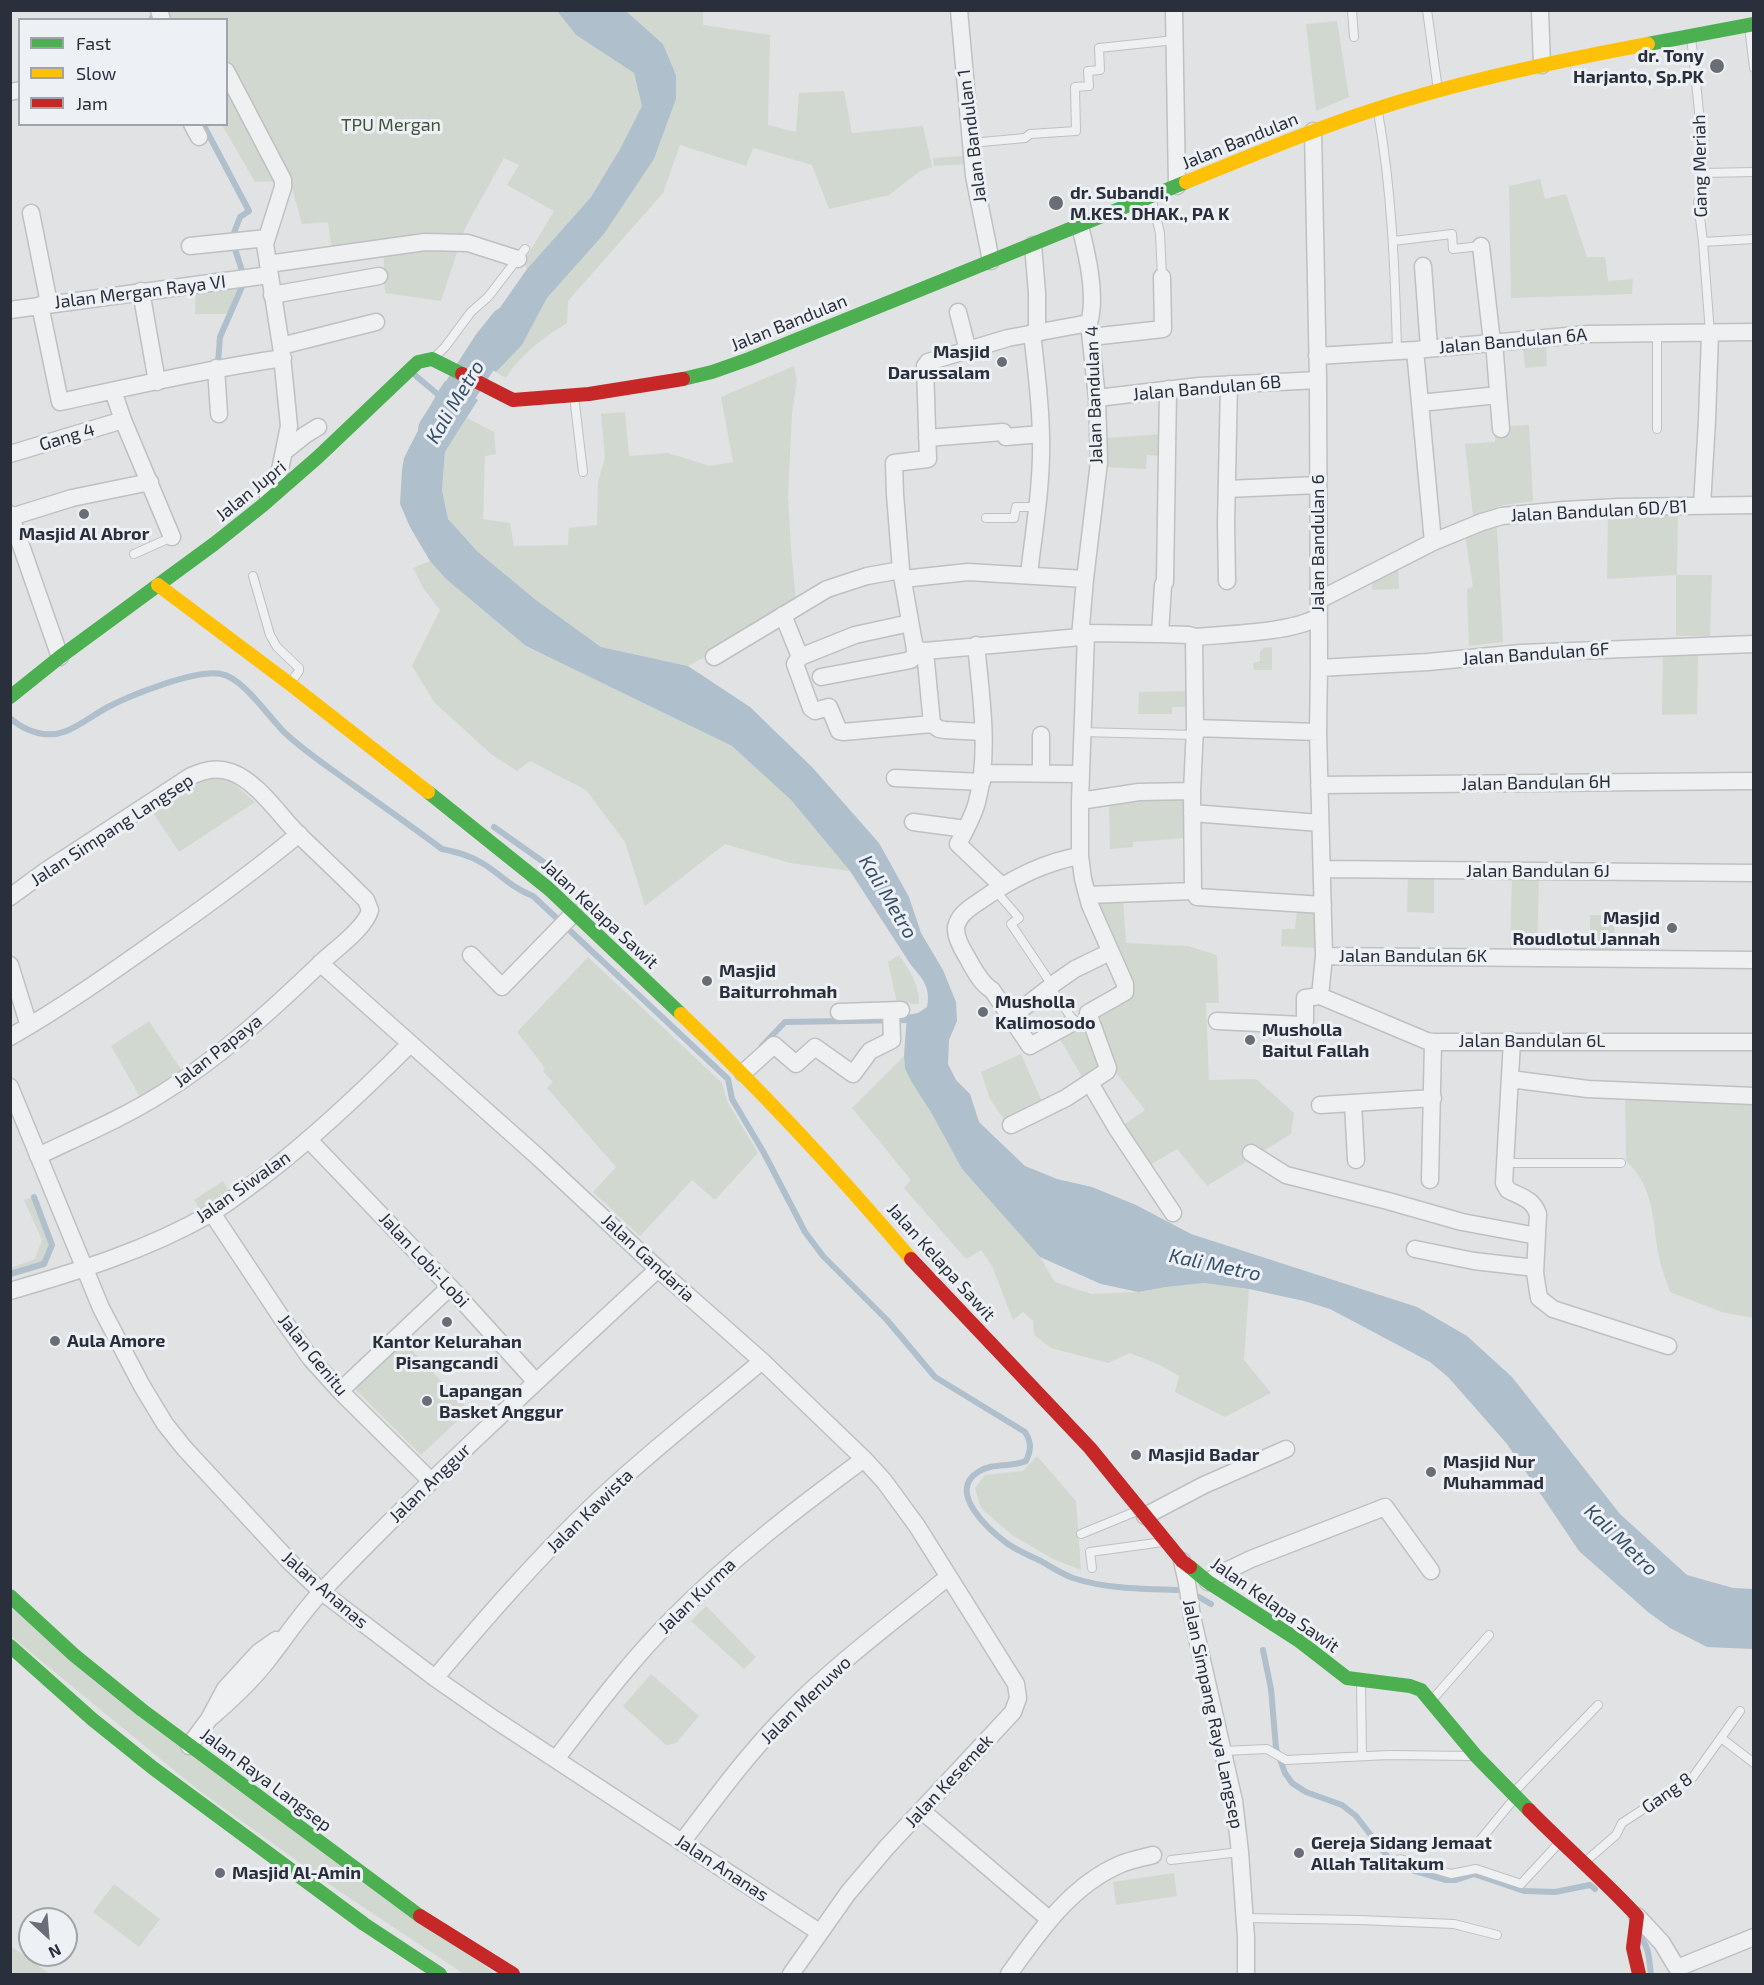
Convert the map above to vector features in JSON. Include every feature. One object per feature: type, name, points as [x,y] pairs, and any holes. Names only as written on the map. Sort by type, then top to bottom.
[{"type":"main road","name":"Jalan Bandulan","points":[[435,360],[513,400],[574,396],[677,380],[729,367],[1313,131],[1377,108],[1542,65],[1691,36],[1746,22]]},
{"type":"main road","name":"Jalan Jupri","points":[[10,697],[263,505],[318,458],[418,362],[435,360]]},
{"type":"main road","name":"Jalan Kelapa Sawit","points":[[158,585],[290,684],[496,846],[568,919],[743,1073],[840,1176],[918,1268],[1090,1448],[1182,1561],[1208,1582],[1298,1640],[1342,1674],[1361,1681],[1410,1686],[1421,1690],[1476,1756],[1637,1920]]},
{"type":"main road","name":"Jalan Raya Langsep","points":[[10,1596],[81,1659],[189,1746],[465,1947],[513,1974]]},
{"type":"main road","points":[[10,1646],[92,1719],[153,1768],[429,1972]]},
{"type":"main road","points":[[1637,1920],[1634,1946],[1639,1974]]},
{"type":"street","name":"Jalan Bandulan 1","points":[[959,10],[974,176],[991,261]]},
{"type":"street","points":[[1174,10],[1177,186]]},
{"type":"street","points":[[1540,10],[1542,65]]},
{"type":"street","points":[[228,75],[283,180],[283,187],[265,244],[282,352],[288,426],[285,451],[276,481],[263,505]]},
{"type":"street","name":"Jalan Bandulan 6","points":[[1313,131],[1317,356],[1318,732],[1324,956],[1320,996]]},
{"type":"street","points":[[31,213],[60,402],[157,382],[282,352],[376,322]]},
{"type":"street","name":"Jalan Bandulan 4","points":[[1080,226],[1086,251],[1093,311],[1090,330],[1097,398],[1099,462],[1084,579],[1080,856],[1087,895],[1125,984],[1125,992],[1088,1013],[1108,1068],[1090,1083]]},
{"type":"street","points":[[190,246],[267,238]]},
{"type":"street","name":"Jalan Mergan Raya VI","points":[[10,310],[141,291],[425,242],[468,243],[522,254]]},
{"type":"street","points":[[1029,574],[1037,507],[1041,434],[1034,333],[1037,293],[1033,245]]},
{"type":"street","points":[[1481,246],[1501,429]]},
{"type":"street","points":[[1423,266],[1420,403],[1433,542]]},
{"type":"street","points":[[272,295],[380,276]]},
{"type":"street","points":[[921,650],[913,646],[902,575],[894,463],[928,459],[925,366],[928,362],[1008,338],[1034,333],[1163,329],[1161,277]]},
{"type":"street","points":[[141,291],[157,382]]},
{"type":"street","points":[[958,312],[968,351]]},
{"type":"street","name":"Jalan Bandulan 6A","points":[[1317,356],[1588,334],[1754,332]]},
{"type":"street","points":[[1702,506],[1710,333]]},
{"type":"street","points":[[216,368],[219,414]]},
{"type":"street","name":"Jalan Bandulan 6B","points":[[1097,398],[1229,384],[1317,380]]},
{"type":"street","points":[[1227,581],[1229,384]]},
{"type":"street","points":[[1160,634],[1163,585],[1166,582],[1168,389]]},
{"type":"street","points":[[113,391],[171,537]]},
{"type":"street","points":[[1420,403],[1498,395]]},
{"type":"street","name":"Gang 4","points":[[10,454],[123,420]]},
{"type":"street","points":[[285,451],[318,427]]},
{"type":"street","points":[[927,438],[1003,432],[1006,436],[1041,434]]},
{"type":"street","points":[[60,657],[16,550],[11,515],[72,498],[150,482]]},
{"type":"street","points":[[1227,489],[1318,485]]},
{"type":"street","name":"Jalan Bandulan 6D/B1","points":[[921,650],[1122,632],[1194,637],[1256,632],[1300,625],[1318,609],[1433,542],[1503,516],[1575,509],[1754,505]]},
{"type":"street","points":[[714,657],[827,589],[867,576],[968,572],[1084,579]]},
{"type":"street","points":[[783,615],[800,657]]},
{"type":"street","points":[[910,623],[855,635],[800,657],[795,664],[810,708],[815,711],[829,706],[839,731],[843,732],[932,724],[945,730],[983,732]]},
{"type":"street","points":[[1194,637],[1195,732],[1192,813],[1195,894]]},
{"type":"street","points":[[976,645],[983,732],[982,778],[977,805],[958,844],[999,888]]},
{"type":"street","name":"Jalan Bandulan 6F","points":[[1319,668],[1428,662],[1521,653],[1754,645]]},
{"type":"street","points":[[821,677],[911,660],[921,650]]},
{"type":"street","points":[[921,650],[932,724]]},
{"type":"street","points":[[1195,732],[1318,732]]},
{"type":"street","points":[[1041,735],[1041,773]]},
{"type":"street","name":"Jalan Simpang Langsep","points":[[10,897],[47,870],[191,776],[206,770],[219,769],[242,777],[261,794],[359,892],[366,900],[370,910]]},
{"type":"street","points":[[895,778],[982,778],[1041,773],[1081,774]]},
{"type":"street","name":"Jalan Bandulan 6H","points":[[1319,785],[1754,781]]},
{"type":"street","points":[[1080,801],[1139,792],[1192,791]]},
{"type":"street","points":[[1192,813],[1320,823]]},
{"type":"street","points":[[913,822],[966,829]]},
{"type":"street","points":[[10,1037],[100,980],[192,916],[271,858],[299,834]]},
{"type":"street","points":[[1072,1023],[1030,1046],[965,955],[956,930],[964,912],[1020,875],[1080,856]]},
{"type":"street","name":"Jalan Bandulan 6J","points":[[1322,870],[1754,873]]},
{"type":"street","points":[[1087,895],[1195,894],[1323,905]]},
{"type":"street","name":"Jalan Papaya","points":[[38,1156],[117,1118],[169,1089],[204,1065],[248,1029],[366,921],[370,910]]},
{"type":"street","points":[[471,955],[502,987],[568,919]]},
{"type":"street","points":[[1010,1018],[1075,969],[1110,952]]},
{"type":"street","name":"Jalan Bandulan 6K","points":[[1324,956],[1754,960]]},
{"type":"street","name":"Jalan Gandaria","points":[[320,963],[762,1361],[864,1459],[917,1526],[948,1577]]},
{"type":"street","points":[[10,965],[28,1026]]},
{"type":"street","points":[[1217,1020],[1302,1025],[1305,1021],[1305,998],[1320,996]]},
{"type":"street","name":"Jalan Bandulan 6L","points":[[1320,996],[1433,1042],[1754,1042]]},
{"type":"street","points":[[743,1073],[774,1045],[796,1064],[815,1047],[853,1074],[870,1051],[891,1042],[896,1010],[839,1012]]},
{"type":"street","points":[[1512,1041],[1505,1187],[1508,1191],[1535,1205],[1538,1214],[1535,1268],[1539,1298],[1553,1309],[1668,1346]]},
{"type":"street","points":[[1430,1180],[1433,1042]]},
{"type":"street","name":"Jalan Siwalan","points":[[10,1291],[85,1269],[146,1246],[212,1213],[239,1195],[309,1140],[410,1044]]},
{"type":"street","points":[[1510,1079],[1588,1089],[1754,1096]]},
{"type":"street","points":[[1011,1125],[1090,1083],[1116,1129],[1173,1213]]},
{"type":"street","name":"Jalan Ananas","points":[[10,1087],[85,1269],[142,1386],[165,1424],[204,1471],[291,1563],[322,1592],[435,1678],[819,1932]]},
{"type":"street","points":[[1320,1105],[1433,1098]]},
{"type":"street","points":[[1353,1103],[1356,1160]]},
{"type":"street","name":"Jalan Lobi-Lobi","points":[[309,1140],[450,1287],[536,1382]]},
{"type":"street","points":[[1251,1153],[1286,1175],[1462,1222],[1537,1236]]},
{"type":"street","name":"Jalan Genitu","points":[[212,1213],[311,1359],[431,1481]]},
{"type":"street","points":[[1414,1249],[1474,1262],[1535,1268]]},
{"type":"street","name":"Jalan Anggur","points":[[189,1746],[209,1719],[225,1689],[259,1652],[288,1630],[431,1481],[658,1269]]},
{"type":"street","points":[[340,1391],[450,1287]]},
{"type":"street","name":"Jalan Kawista","points":[[435,1678],[497,1606],[590,1509],[762,1361]]},
{"type":"street","points":[[1143,1513],[1286,1449]]},
{"type":"street","name":"Jalan Kurma","points":[[556,1759],[610,1689],[679,1612],[722,1570],[755,1541],[864,1459]]},
{"type":"street","points":[[1208,1582],[1251,1559],[1385,1507],[1431,1571]]},
{"type":"street","name":"Jalan Simpang Raya Langsep","points":[[1182,1561],[1192,1616],[1234,1801],[1245,1918],[1246,1974]]},
{"type":"street","name":"Jalan Kesemek","points":[[791,1974],[848,1893],[1013,1712],[1018,1698],[1016,1684],[948,1577]]},
{"type":"street","name":"Jalan Menuwo","points":[[682,1842],[750,1754],[784,1717],[849,1658],[948,1577]]},
{"type":"street","points":[[921,1811],[1050,1920]]},
{"type":"street","points":[[1011,1973],[1050,1920],[1082,1888],[1122,1863],[1152,1855]]},
{"type":"street","points":[[1637,1920],[1662,1943],[1677,1968],[1754,1937]]},
{"type":"lane","points":[[1352,10],[1354,37]]},
{"type":"lane","points":[[1427,10],[1438,91]]},
{"type":"lane","points":[[1746,22],[1754,68]]},
{"type":"lane","name":"Gang Meriah","points":[[1691,36],[1704,173],[1704,196],[1698,201],[1710,333]]},
{"type":"lane","points":[[970,144],[1025,138],[1030,134],[1076,130],[1074,87],[1089,86],[1088,71],[1100,70],[1099,48],[1175,40]]},
{"type":"lane","points":[[1377,108],[1394,242],[1397,351]]},
{"type":"lane","points":[[1704,173],[1754,172]]},
{"type":"lane","points":[[1151,197],[1160,233],[1161,277]]},
{"type":"lane","points":[[1394,242],[1452,234],[1453,249],[1481,246]]},
{"type":"lane","points":[[1703,242],[1754,239]]},
{"type":"lane","points":[[435,360],[467,317],[488,297],[522,254]]},
{"type":"lane","points":[[1657,333],[1657,429]]},
{"type":"lane","points":[[574,396],[583,472]]},
{"type":"lane","points":[[986,518],[1014,518],[1016,507],[1037,507]]},
{"type":"lane","points":[[134,554],[171,537]]},
{"type":"lane","points":[[253,576],[270,635],[277,647],[299,668],[290,684]]},
{"type":"lane","points":[[1082,732],[1195,732]]},
{"type":"lane","points":[[999,888],[1019,918],[1011,924],[1073,1020],[1072,1023]]},
{"type":"lane","points":[[1506,1163],[1621,1163]]},
{"type":"lane","points":[[1081,1534],[1143,1513]]},
{"type":"lane","points":[[1092,1568],[1090,1552],[1167,1541]]},
{"type":"lane","points":[[1431,1700],[1489,1635]]},
{"type":"lane","points":[[1361,1681],[1362,1756]]},
{"type":"lane","points":[[1476,1845],[1515,1795],[1598,1705]]},
{"type":"lane","name":"Gang 8","points":[[1583,1863],[1616,1835],[1622,1823],[1690,1779],[1740,1711]]},
{"type":"lane","points":[[1721,1738],[1754,1763]]},
{"type":"lane","points":[[1223,1750],[1267,1749],[1286,1760],[1362,1756],[1476,1756]]},
{"type":"lane","points":[[1400,1859],[1451,1874],[1476,1869],[1521,1884],[1560,1842]]},
{"type":"lane","points":[[1171,1860],[1240,1852]]},
{"type":"lane","points":[[1245,1918],[1454,1924],[1497,1935]]},
{"type":"green space","name":"TPU Mergan","points":[[167,11],[557,11],[576,35],[634,73],[642,106],[620,149],[591,197],[527,269],[524,261],[554,211],[507,185],[519,165],[504,158],[465,228],[441,301],[385,293],[383,244],[332,250],[328,222],[302,224],[290,181],[255,182],[223,126],[228,126],[228,18],[170,18]]},
{"type":"green space","points":[[626,11],[703,11],[703,25],[770,35],[768,125],[796,132],[799,93],[844,91],[852,133],[923,126],[932,167],[920,171],[889,195],[829,209],[812,165],[753,148],[746,166],[680,145],[663,193],[568,301],[567,323],[533,347],[518,361],[506,378],[496,372],[522,345],[547,298],[604,234],[654,159],[676,99],[676,75],[663,44]]},
{"type":"green space","points":[[1337,21],[1349,97],[1316,111],[1306,24]]},
{"type":"green space","points":[[965,156],[966,164],[934,166],[933,158]]},
{"type":"green space","points":[[1540,179],[1545,199],[1566,194],[1587,257],[1605,257],[1608,281],[1633,279],[1632,294],[1511,298],[1509,186]]},
{"type":"green space","points":[[240,283],[227,314],[195,314],[196,287]]},
{"type":"green space","points":[[1546,344],[1547,366],[1525,368],[1523,346]]},
{"type":"green space","points":[[794,366],[797,380],[792,413],[788,495],[796,601],[688,666],[601,647],[536,600],[478,552],[448,519],[442,490],[445,452],[467,418],[494,432],[496,454],[485,456],[483,519],[510,523],[514,546],[568,545],[569,528],[597,525],[598,482],[605,458],[601,414],[625,412],[629,456],[668,453],[710,466],[733,462],[721,397]]},
{"type":"green space","points":[[1529,425],[1533,501],[1503,505],[1473,516],[1465,444],[1495,442],[1495,427]]},
{"type":"green space","points":[[1164,434],[1162,456],[1147,455],[1146,469],[1103,467],[1105,438]]},
{"type":"green space","points":[[1608,515],[1678,515],[1677,575],[1712,575],[1710,636],[1676,636],[1676,575],[1607,579]]},
{"type":"green space","points":[[1497,527],[1503,642],[1469,646],[1467,589],[1473,587],[1465,535]]},
{"type":"green space","points":[[430,561],[446,579],[526,646],[732,746],[791,800],[850,871],[790,863],[725,844],[645,906],[625,842],[586,790],[530,761],[517,771],[491,754],[435,703],[412,666],[440,610],[424,589],[413,568]]},
{"type":"green space","points":[[1398,567],[1399,589],[1372,590],[1373,580]]},
{"type":"green space","points":[[1272,647],[1272,670],[1254,670],[1253,663],[1260,661],[1260,652],[1264,648]]},
{"type":"green space","points":[[1663,654],[1698,654],[1697,714],[1662,715]]},
{"type":"green space","points":[[1189,691],[1189,707],[1172,707],[1172,714],[1138,714],[1139,692]]},
{"type":"green space","points":[[207,776],[227,778],[255,802],[179,852],[152,811]]},
{"type":"green space","points":[[1184,795],[1186,838],[1133,842],[1133,847],[1110,849],[1109,803]]},
{"type":"green space","points":[[1408,876],[1434,876],[1434,913],[1407,912]]},
{"type":"green space","points":[[1512,878],[1539,879],[1537,949],[1510,948]]},
{"type":"green space","points":[[1123,898],[1126,943],[1188,946],[1217,955],[1219,1003],[1206,1003],[1209,1080],[1256,1079],[1294,1113],[1291,1134],[1207,1186],[1177,1149],[1148,1166],[1122,1126],[1145,1110],[1113,1069],[1093,1015],[1129,993],[1093,899]]},
{"type":"green space","points":[[1297,910],[1316,911],[1315,948],[1281,946],[1282,929],[1295,929]]},
{"type":"green space","points":[[1590,915],[1614,915],[1614,949],[1590,950]]},
{"type":"green space","points":[[899,955],[916,984],[919,1004],[897,1003],[888,962]]},
{"type":"green space","points":[[588,957],[722,1083],[727,1101],[758,1153],[715,1200],[692,1180],[640,1236],[593,1192],[616,1167],[547,1088],[553,1082],[517,1032]]},
{"type":"green space","points":[[1085,1018],[1103,1067],[1085,1082],[1059,1037]]},
{"type":"green space","points":[[149,1021],[182,1071],[140,1097],[111,1046]]},
{"type":"green space","points":[[1021,1054],[1043,1104],[1005,1121],[990,1099],[981,1072]]},
{"type":"green space","points":[[904,1056],[905,1069],[911,1081],[962,1169],[1040,1257],[1055,1282],[1092,1294],[1138,1292],[1204,1283],[1249,1289],[1244,1360],[1271,1393],[1225,1417],[1175,1392],[1179,1376],[1160,1365],[1130,1353],[1108,1363],[1051,1348],[1034,1335],[1033,1321],[1023,1312],[1013,1320],[992,1266],[981,1250],[966,1259],[904,1188],[911,1180],[852,1108]]},
{"type":"green space","points":[[1625,1093],[1753,1100],[1753,1318],[1722,1312],[1670,1292],[1660,1261],[1648,1195],[1636,1172],[1626,1161]]},
{"type":"green space","points":[[223,1181],[229,1191],[200,1210],[194,1200]]},
{"type":"green space","points":[[32,1197],[50,1245],[43,1262],[11,1273],[11,1268],[35,1259],[42,1240],[24,1200]]},
{"type":"green space","name":"Lapangan Basket Anggur","points":[[404,1342],[469,1410],[421,1455],[354,1388]]},
{"type":"green space","points":[[1037,1456],[1076,1501],[1081,1570],[1053,1559],[1012,1535],[981,1508],[975,1488],[985,1475],[1023,1471]]},
{"type":"green space","points":[[706,1606],[756,1657],[744,1669],[691,1621]]},
{"type":"green space","points":[[10,1607],[495,1974],[464,1974],[339,1891],[197,1789],[11,1636]]},
{"type":"green space","points":[[651,1674],[699,1716],[676,1743],[666,1745],[623,1706]]},
{"type":"green space","points":[[1174,1873],[1177,1896],[1116,1905],[1113,1882]]},
{"type":"green space","points":[[114,1884],[160,1919],[139,1947],[93,1912]]},
{"type":"green space","points":[[10,1946],[18,1951],[18,1967],[40,1967],[50,1974],[11,1974]]},
{"type":"water","points":[[557,11],[626,11],[663,44],[676,75],[676,99],[654,159],[604,234],[547,298],[522,345],[496,372],[467,355],[527,269],[591,197],[620,149],[642,106],[634,73],[576,35]]},
{"type":"water","points":[[445,381],[478,400],[445,452],[442,490],[448,519],[478,552],[536,600],[601,647],[688,666],[750,707],[812,767],[879,843],[909,897],[921,933],[943,970],[956,1002],[957,1021],[949,1040],[948,1064],[956,1080],[970,1094],[979,1122],[1025,1166],[1057,1179],[1092,1187],[1136,1205],[1191,1234],[1417,1307],[1467,1336],[1512,1377],[1620,1514],[1687,1575],[1733,1588],[1753,1589],[1753,1649],[1707,1647],[1670,1628],[1648,1612],[1579,1551],[1507,1444],[1448,1377],[1430,1362],[1330,1309],[1304,1301],[1249,1289],[1204,1283],[1138,1292],[1101,1284],[1040,1257],[962,1169],[905,1069],[907,1015],[918,1013],[927,1007],[928,994],[925,984],[850,871],[791,800],[732,746],[526,646],[446,579],[430,561],[410,527],[400,504],[402,470],[404,458]]},
{"type":"waterway","points":[[204,126],[249,211],[240,217],[232,238]]},
{"type":"waterway","points":[[234,246],[243,274]]},
{"type":"waterway","points":[[218,363],[220,337],[244,282]]},
{"type":"waterway","name":"Kali Metro","points":[[435,430],[490,344],[506,324]]},
{"type":"waterway","points":[[416,376],[441,397]]},
{"type":"waterway","points":[[10,718],[34,732],[58,734],[75,727],[118,702],[147,690],[196,675],[221,674],[238,682],[300,746],[442,849],[477,860],[518,889],[533,896],[728,1079],[732,1099],[764,1153],[805,1232],[823,1256],[887,1320],[935,1377],[1025,1432],[1030,1446],[1026,1461],[984,1469],[969,1480],[967,1490],[969,1500],[982,1521],[1012,1547],[1073,1578],[1112,1586],[1179,1590]]},
{"type":"waterway","points":[[494,827],[552,868],[548,873]]},
{"type":"waterway","points":[[762,1046],[785,1022],[912,1020]]},
{"type":"waterway","points":[[10,1274],[44,1264],[52,1245],[34,1197]]},
{"type":"waterway","points":[[1199,1597],[1211,1604]]},
{"type":"waterway","points":[[1263,1650],[1271,1689],[1276,1748],[1285,1773],[1292,1783],[1306,1792],[1342,1805],[1356,1816],[1390,1860],[1405,1868],[1446,1880],[1456,1880],[1474,1874],[1524,1891],[1555,1892],[1590,1885],[1595,1889]]},
{"type":"waterway","points":[[1641,1938],[1648,1951],[1651,1974]]},
{"type":"traffic: fast","points":[[1648,44],[1754,24]]},
{"type":"traffic: fast","points":[[683,379],[749,359],[1186,182]]},
{"type":"traffic: fast","points":[[10,697],[263,505],[318,457],[418,362],[432,359],[462,374]]},
{"type":"traffic: fast","points":[[428,792],[549,889],[681,1014]]},
{"type":"traffic: fast","points":[[1190,1567],[1208,1582],[1298,1640],[1347,1678],[1410,1686],[1421,1690],[1476,1756],[1529,1810]]},
{"type":"traffic: fast","points":[[10,1596],[74,1655],[142,1710],[420,1916]]},
{"type":"traffic: fast","points":[[10,1646],[92,1719],[153,1768],[364,1924],[440,1974]]},
{"type":"traffic: slow","points":[[1186,182],[1319,129],[1399,102],[1505,74],[1648,44]]},
{"type":"traffic: slow","points":[[158,585],[428,792]]},
{"type":"traffic: slow","points":[[681,1014],[799,1133],[911,1259]]},
{"type":"traffic: jam","points":[[462,374],[513,400],[589,394],[683,379]]},
{"type":"traffic: jam","points":[[911,1259],[1090,1448],[1182,1561],[1190,1567]]},
{"type":"traffic: jam","points":[[1529,1810],[1637,1916],[1633,1948],[1639,1974]]},
{"type":"traffic: jam","points":[[420,1916],[513,1974]]},
{"type":"place","name":"dr. Tony Harjanto, Sp.PK","points":[[1717,66]]},
{"type":"place","name":"dr. Subandi, M.KES. DHAK., PA K","points":[[1056,203]]},
{"type":"place","name":"Masjid Darussalam","points":[[1002,362]]},
{"type":"place","name":"Masjid Al Abror","points":[[84,514]]},
{"type":"place","name":"Masjid Roudlotul Jannah","points":[[1672,928]]},
{"type":"place","name":"Masjid Baiturrohmah","points":[[707,981]]},
{"type":"place","name":"Musholla Kalimosodo","points":[[983,1012]]},
{"type":"place","name":"Musholla Baitul Fallah","points":[[1250,1040]]},
{"type":"place","name":"Kantor Kelurahan Pisangcandi","points":[[447,1322]]},
{"type":"place","name":"Aula Amore","points":[[55,1341]]},
{"type":"place","name":"Lapangan Basket Anggur","points":[[427,1401]]},
{"type":"place","name":"Masjid Badar","points":[[1136,1455]]},
{"type":"place","name":"Masjid Nur Muhammad","points":[[1431,1472]]},
{"type":"place","name":"Gereja Sidang Jemaat Allah Talitakum","points":[[1299,1853]]},
{"type":"place","name":"Masjid Al-Amin","points":[[220,1873]]}]
